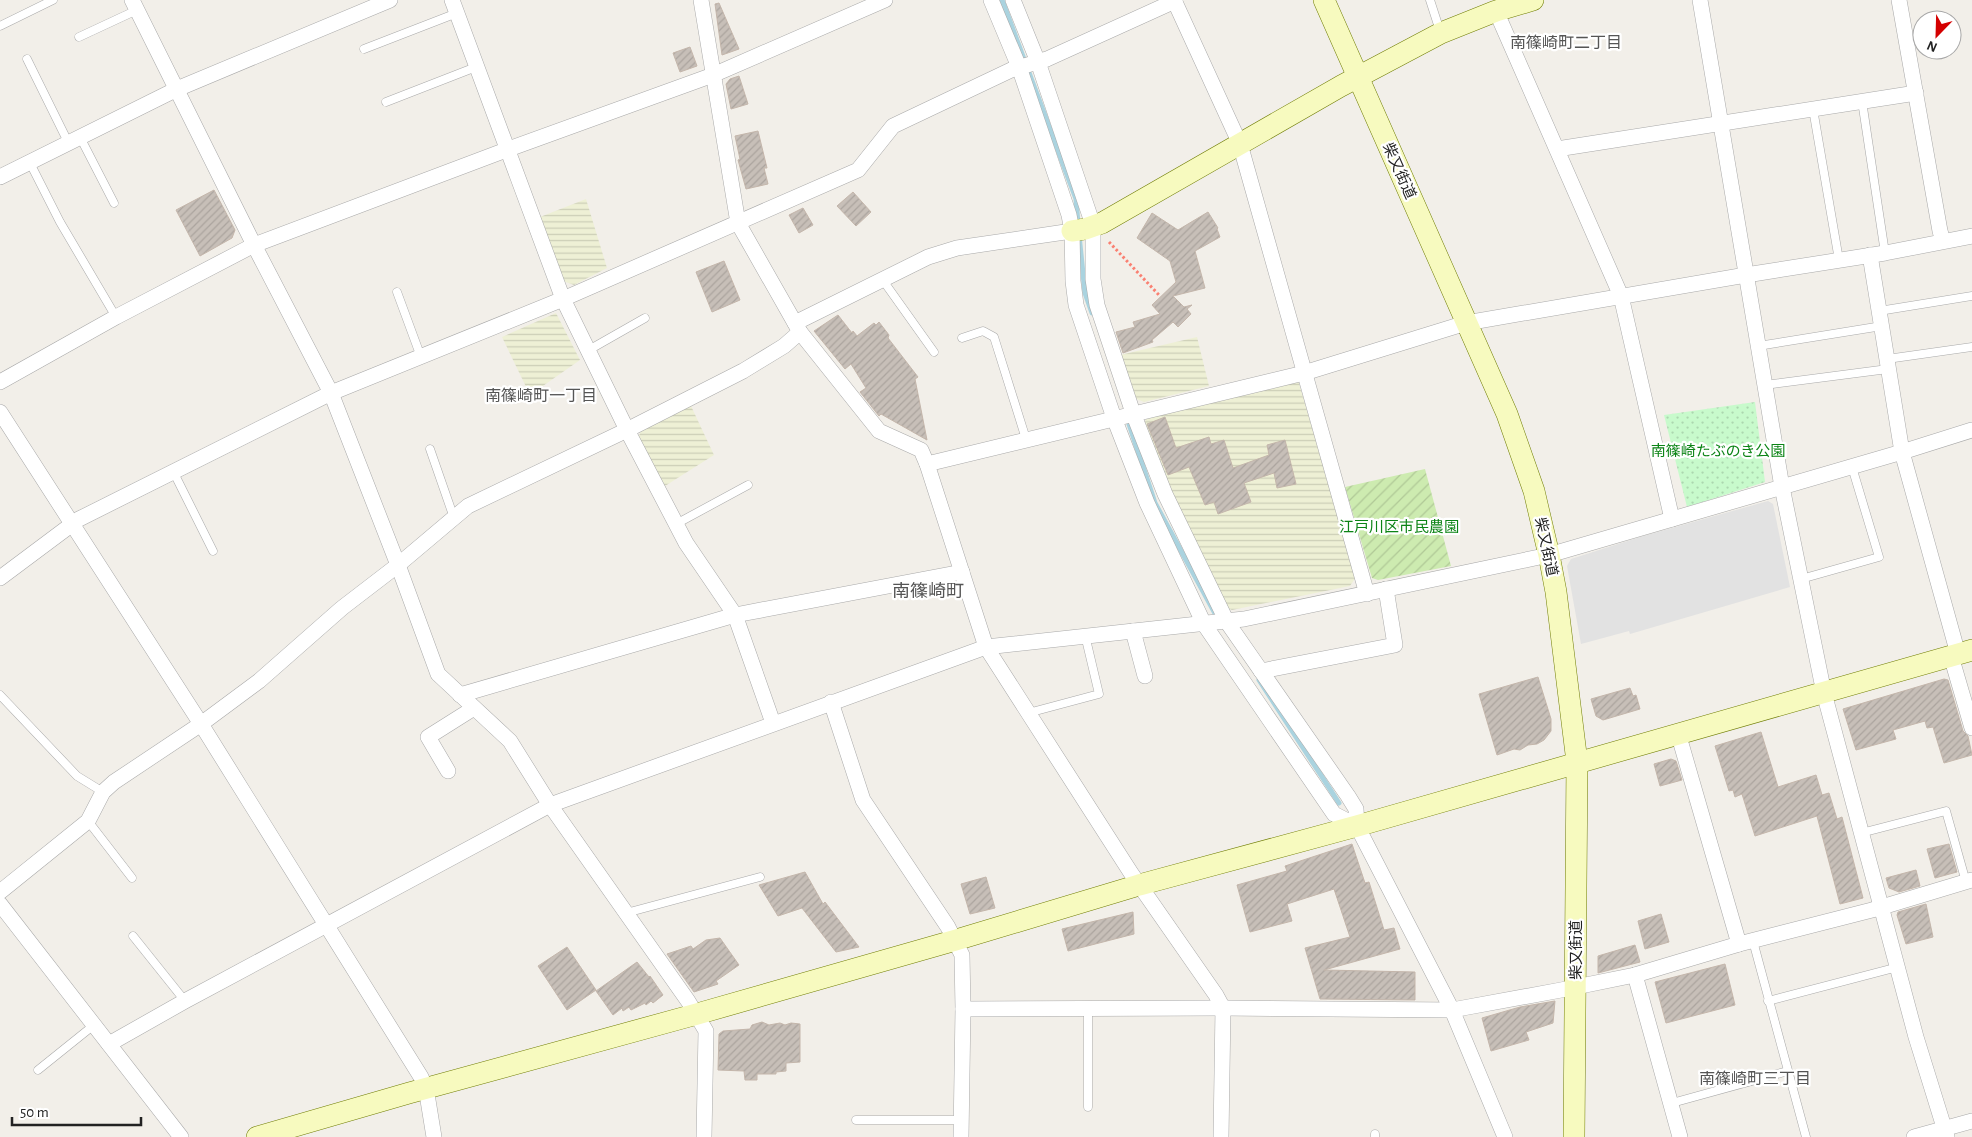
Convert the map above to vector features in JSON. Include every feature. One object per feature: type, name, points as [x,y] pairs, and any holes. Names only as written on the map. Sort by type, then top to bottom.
[{"type":"street","points":[[0,177],[177,89],[390,0]]},
{"type":"street","points":[[702,0],[738,223],[798,328],[879,431],[921,450],[986,646],[1139,885],[1216,995],[1223,1008],[1221,1137]]},
{"type":"street","points":[[0,382],[254,244],[713,75],[885,0]]},
{"type":"street","points":[[991,0],[1028,64],[1081,229],[1098,305],[1133,413],[1165,494],[1227,622],[1356,809],[1357,826],[1452,1010],[1505,1137]]},
{"type":"street","points":[[1013,0],[1028,64],[1069,215],[1081,229],[1073,281],[1076,305],[1114,418],[1147,502],[1204,624],[1334,814],[1357,826]]},
{"type":"street","points":[[0,578],[72,524],[332,393],[563,299],[858,170],[893,126],[1028,64],[1175,0],[1240,144],[1367,594]]},
{"type":"street","name":"柴又街道","points":[[1324,0],[1506,414],[1534,491],[1549,555],[1556,592],[1577,762],[1574,1137]]},
{"type":"street","points":[[0,892],[88,821],[103,792],[114,782],[201,724],[258,681],[342,608],[398,565],[468,506],[627,430],[743,371],[784,346],[798,328],[882,279],[928,257],[957,248],[1081,229],[1102,223],[1358,77],[1441,33],[1496,11],[1533,0]]},
{"type":"street","points":[[1700,0],[1782,487],[1824,693],[1916,1038],[1945,1133]]},
{"type":"street","points":[[1899,0],[1943,241]]},
{"type":"street","points":[[134,5],[254,244],[332,393],[438,674],[510,741],[550,805],[697,1014],[706,1031],[704,1137]]},
{"type":"street","points":[[455,6],[506,150],[563,299],[627,430],[686,543],[734,615],[773,723]]},
{"type":"street","points":[[1496,11],[1621,296],[1672,518]]},
{"type":"street","points":[[1557,149],[1916,93]]},
{"type":"street","points":[[927,464],[1304,373],[1466,323],[1878,254],[1972,236]]},
{"type":"street","points":[[1878,254],[1879,311],[1902,452],[1960,654],[1972,728]]},
{"type":"street","points":[[0,412],[328,925],[426,1088],[434,1137]]},
{"type":"street","points":[[110,1044],[550,805],[986,646],[1227,622],[1549,555],[1972,430]]},
{"type":"street","points":[[460,695],[734,615],[962,572]]},
{"type":"street","points":[[1261,671],[1395,644],[1386,590]]},
{"type":"street","points":[[1133,631],[1145,676]]},
{"type":"street","points":[[258,1137],[426,1088],[697,1014],[956,940],[1139,885],[1357,826],[1960,654]]},
{"type":"street","points":[[831,702],[862,800],[956,940],[962,955],[963,1009],[960,1137]]},
{"type":"street","points":[[448,771],[428,738],[474,708]]},
{"type":"street","points":[[1678,734],[1746,942]]},
{"type":"street","points":[[963,1009],[1223,1008],[1452,1010],[1576,988],[1635,974],[1746,942],[1882,907],[1969,881]]},
{"type":"street","points":[[0,904],[181,1137]]},
{"type":"street","points":[[1635,974],[1680,1137]]},
{"type":"street","points":[[1914,1137],[1945,1133],[1972,1120]]},
{"type":"lane","points":[[0,26],[53,0]]},
{"type":"lane","points":[[1430,0],[1441,33]]},
{"type":"lane","points":[[79,37],[134,5]]},
{"type":"lane","points":[[364,49],[455,6]]},
{"type":"lane","points":[[27,59],[114,204]]},
{"type":"lane","points":[[386,102],[476,67]]},
{"type":"lane","points":[[1862,101],[1878,254]]},
{"type":"lane","points":[[1813,109],[1839,260]]},
{"type":"lane","points":[[30,163],[60,222],[116,318]]},
{"type":"lane","points":[[882,279],[934,352]]},
{"type":"lane","points":[[397,292],[421,357]]},
{"type":"lane","points":[[1879,311],[1972,296]]},
{"type":"lane","points":[[588,351],[645,318]]},
{"type":"lane","points":[[1758,346],[1882,326]]},
{"type":"lane","points":[[962,338],[983,331],[994,337],[1026,439]]},
{"type":"lane","points":[[1765,385],[1888,364],[1972,347]]},
{"type":"lane","points":[[430,450],[454,518]]},
{"type":"lane","points":[[1801,579],[1879,557],[1852,467]]},
{"type":"lane","points":[[173,472],[213,551]]},
{"type":"lane","points":[[676,524],[748,485]]},
{"type":"lane","points":[[1028,713],[1099,694],[1085,635]]},
{"type":"lane","points":[[0,694],[77,776],[103,792]]},
{"type":"lane","points":[[1861,834],[1946,811],[1969,881]]},
{"type":"lane","points":[[88,821],[132,878]]},
{"type":"lane","points":[[626,913],[760,877]]},
{"type":"lane","points":[[133,936],[185,1002]]},
{"type":"lane","points":[[1746,942],[1768,1000],[1806,1137]]},
{"type":"lane","points":[[1768,1000],[1898,967]]},
{"type":"lane","points":[[1088,1009],[1088,1107]]},
{"type":"lane","points":[[38,1070],[94,1025]]},
{"type":"lane","points":[[1672,1103],[1788,1070]]},
{"type":"lane","points":[[856,1120],[961,1120]]},
{"type":"path","points":[[1081,229],[1159,295]]},
{"type":"green space","points":[[586,199],[607,268],[574,285],[563,281],[540,217]]},
{"type":"green space","points":[[556,313],[580,360],[530,395],[502,337]]},
{"type":"green space","points":[[1197,337],[1209,386],[1144,402],[1134,398],[1120,355]]},
{"type":"green space","points":[[1298,380],[1356,577],[1350,586],[1232,610],[1223,606],[1177,515],[1143,426],[1147,417]]},
{"type":"green space","name":"南篠崎たぶのき公園","points":[[1755,402],[1765,482],[1687,507],[1664,415]]},
{"type":"green space","points":[[691,406],[714,455],[665,486],[638,438],[641,431]]},
{"type":"green space","name":"江戸川区市民農園","points":[[1425,469],[1451,566],[1378,580],[1372,578],[1345,487]]},
{"type":"shaded area","points":[[1768,501],[1773,504],[1790,587],[1630,634],[1629,631],[1581,644],[1567,566],[1571,559],[1643,536]]},
{"type":"building","points":[[719,3],[739,49],[722,55],[715,4]]},
{"type":"building","points":[[690,47],[697,66],[680,72],[673,53]]},
{"type":"building","points":[[739,76],[748,104],[731,109],[726,84],[730,79]]},
{"type":"building","points":[[758,131],[767,168],[764,168],[768,184],[746,189],[738,160],[740,159],[735,136]]},
{"type":"building","points":[[214,190],[235,230],[232,238],[200,256],[176,210]]},
{"type":"building","points":[[853,192],[871,212],[856,226],[837,206]]},
{"type":"building","points":[[803,208],[813,225],[799,233],[789,215]]},
{"type":"building","points":[[1208,212],[1218,228],[1220,237],[1195,251],[1205,288],[1173,296],[1184,307],[1192,305],[1187,309],[1191,314],[1178,327],[1173,322],[1152,340],[1153,342],[1123,353],[1116,332],[1135,327],[1133,322],[1160,314],[1152,305],[1176,282],[1170,261],[1137,238],[1152,213],[1178,230]]},
{"type":"building","points":[[724,261],[740,300],[712,312],[696,272]]},
{"type":"building","points":[[838,315],[852,333],[853,331],[857,336],[874,323],[876,325],[879,322],[889,335],[888,338],[918,377],[915,379],[927,440],[881,414],[879,416],[860,392],[866,388],[851,364],[845,369],[814,331]]},
{"type":"building","points":[[1165,417],[1176,448],[1209,437],[1211,444],[1224,440],[1233,468],[1269,455],[1267,445],[1285,440],[1296,484],[1277,488],[1274,473],[1244,483],[1251,502],[1218,514],[1214,502],[1205,505],[1189,467],[1168,475],[1147,424]]},
{"type":"building","points":[[1538,677],[1551,719],[1551,731],[1544,740],[1537,744],[1497,755],[1479,694]]},
{"type":"building","points":[[1944,679],[1948,680],[1963,731],[1968,736],[1972,755],[1944,763],[1933,727],[1927,728],[1925,721],[1893,730],[1896,739],[1856,750],[1843,709]]},
{"type":"building","points":[[1630,688],[1633,696],[1636,695],[1640,709],[1603,720],[1596,716],[1591,699]]},
{"type":"building","points":[[1761,732],[1778,787],[1816,775],[1822,795],[1829,793],[1837,819],[1842,817],[1863,898],[1840,904],[1817,816],[1755,836],[1742,794],[1735,797],[1733,790],[1729,791],[1715,746]]},
{"type":"building","points":[[1671,759],[1676,761],[1682,780],[1660,786],[1654,764]]},
{"type":"building","points":[[1352,844],[1365,883],[1369,882],[1384,930],[1394,928],[1400,949],[1324,970],[1415,972],[1415,1000],[1320,999],[1305,948],[1350,937],[1334,889],[1287,904],[1292,921],[1250,932],[1237,885],[1287,871],[1285,866]]},
{"type":"building","points":[[1949,844],[1957,872],[1935,878],[1927,849]]},
{"type":"building","points":[[1916,870],[1920,886],[1899,892],[1889,888],[1886,878]]},
{"type":"building","points":[[805,872],[823,904],[825,902],[859,947],[836,952],[802,908],[778,916],[759,885]]},
{"type":"building","points":[[986,877],[995,908],[970,914],[961,884]]},
{"type":"building","points":[[1926,904],[1933,937],[1906,944],[1897,915],[1898,912]]},
{"type":"building","points":[[1133,912],[1134,934],[1068,951],[1062,929]]},
{"type":"building","points":[[1661,914],[1669,942],[1645,949],[1638,921]]},
{"type":"building","points":[[720,938],[739,965],[716,981],[718,984],[694,992],[667,954],[691,946],[693,949],[706,940]]},
{"type":"building","points":[[1635,945],[1640,962],[1598,973],[1598,956]]},
{"type":"building","points":[[567,947],[596,990],[567,1010],[538,966]]},
{"type":"building","points":[[637,962],[650,976],[663,995],[653,1003],[651,1001],[646,1005],[645,1003],[631,1010],[629,1007],[623,1011],[622,1008],[613,1015],[596,991]]},
{"type":"building","points":[[1725,964],[1735,1005],[1666,1023],[1655,982]]},
{"type":"building","points":[[1555,1001],[1553,1023],[1526,1032],[1529,1040],[1491,1051],[1482,1018],[1520,1007]]},
{"type":"building","points":[[762,1022],[769,1025],[780,1023],[785,1025],[791,1023],[800,1024],[800,1062],[786,1063],[786,1071],[776,1072],[776,1074],[757,1074],[757,1080],[745,1080],[744,1071],[718,1070],[719,1034],[723,1031],[750,1029],[752,1025]]},
{"type":"waterway","points":[[1002,0],[1076,199],[1078,224]]},
{"type":"waterway","points":[[1079,235],[1085,293],[1092,313]]},
{"type":"waterway","points":[[1127,418],[1155,503],[1217,617]]},
{"type":"waterway","points":[[1259,680],[1339,803]]},
{"type":"district","name":"南篠崎町二丁目","points":[[1566,43]]},
{"type":"district","name":"南篠崎町一丁目","points":[[541,396]]},
{"type":"district","name":"南篠崎町","points":[[928,592]]},
{"type":"district","name":"南篠崎町三丁目","points":[[1755,1079]]}]
